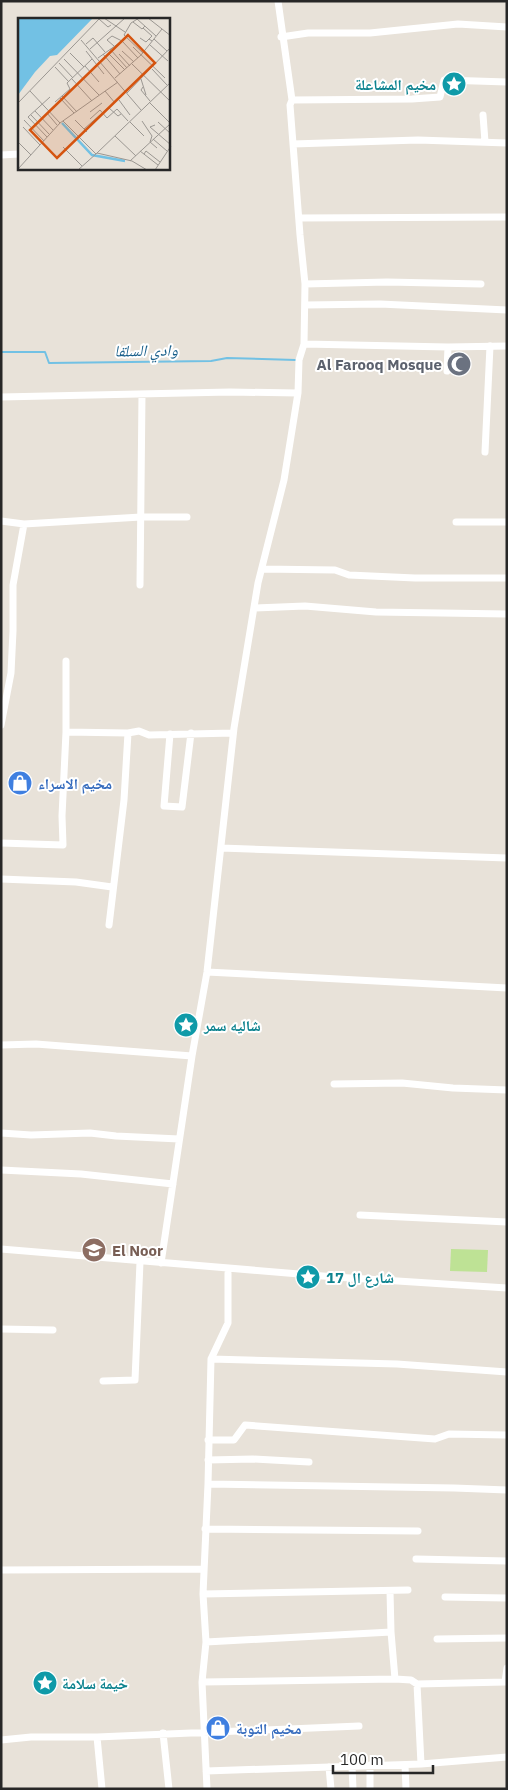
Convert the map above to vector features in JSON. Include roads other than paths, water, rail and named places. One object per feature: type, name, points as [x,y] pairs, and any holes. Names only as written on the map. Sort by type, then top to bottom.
[{"type":"street","points":[[161,1263],[192,1056],[207,972],[233,733],[258,583],[284,480],[298,393],[299,360],[304,344],[305,284],[290,105],[292,100],[281,37],[278,1]]},
{"type":"street","points":[[281,37],[308,33],[370,33],[458,24],[507,27]]},
{"type":"street","points":[[292,100],[440,97],[444,80],[507,82]]},
{"type":"street","points":[[483,114],[485,142]]},
{"type":"street","points":[[293,144],[418,140],[507,143]]},
{"type":"street","points":[[1,155],[18,154]]},
{"type":"street","points":[[299,218],[507,217]]},
{"type":"street","points":[[305,284],[387,282],[481,284]]},
{"type":"street","points":[[305,305],[380,304],[507,310]]},
{"type":"street","points":[[304,344],[448,347],[507,346]]},
{"type":"street","points":[[485,452],[490,346]]},
{"type":"street","points":[[447,371],[448,347]]},
{"type":"street","points":[[1,397],[298,393]]},
{"type":"street","points":[[140,585],[142,394]]},
{"type":"street","points":[[1,521],[24,524],[140,517],[187,517]]},
{"type":"street","points":[[456,522],[507,522]]},
{"type":"street","points":[[1,725],[11,673],[14,631],[13,585],[24,524]]},
{"type":"street","points":[[262,568],[335,570],[349,575],[368,576],[507,578]]},
{"type":"street","points":[[255,608],[305,606],[376,612],[507,614]]},
{"type":"street","points":[[1,843],[63,845],[62,787],[66,732],[66,661]]},
{"type":"street","points":[[66,732],[128,733],[139,731],[148,734],[233,733]]},
{"type":"street","points":[[109,925],[112,887],[124,800],[128,733]]},
{"type":"street","points":[[170,734],[164,806],[182,807],[191,733]]},
{"type":"street","points":[[221,848],[507,858]]},
{"type":"street","points":[[1,879],[76,882],[112,887]]},
{"type":"street","points":[[207,972],[507,988]]},
{"type":"street","points":[[1,1045],[36,1044],[192,1056]]},
{"type":"street","points":[[334,1084],[402,1084],[507,1090]]},
{"type":"street","points":[[1,1133],[31,1135],[90,1133],[179,1139]]},
{"type":"street","points":[[1,1170],[80,1174],[173,1184]]},
{"type":"street","points":[[360,1215],[507,1222]]},
{"type":"street","points":[[1,1250],[335,1277],[507,1288]]},
{"type":"street","points":[[103,1381],[135,1380],[140,1262]]},
{"type":"street","points":[[207,1789],[202,1682],[206,1642],[203,1594],[211,1359],[228,1323],[228,1273]]},
{"type":"street","points":[[1,1329],[53,1330]]},
{"type":"street","points":[[211,1359],[397,1364],[507,1372]]},
{"type":"street","points":[[208,1440],[234,1440],[246,1425],[436,1438],[449,1434],[506,1435]]},
{"type":"street","points":[[208,1460],[253,1459],[308,1462]]},
{"type":"street","points":[[208,1484],[507,1490]]},
{"type":"street","points":[[205,1529],[418,1531]]},
{"type":"street","points":[[416,1559],[507,1561]]},
{"type":"street","points":[[1,1570],[204,1568]]},
{"type":"street","points":[[203,1594],[408,1590]]},
{"type":"street","points":[[390,1591],[395,1679]]},
{"type":"street","points":[[445,1597],[507,1598]]},
{"type":"street","points":[[206,1642],[391,1632]]},
{"type":"street","points":[[437,1639],[507,1638]]},
{"type":"street","points":[[202,1682],[395,1679],[411,1680],[417,1684],[506,1682],[507,1668]]},
{"type":"street","points":[[417,1684],[422,1764]]},
{"type":"street","points":[[1,1740],[32,1737],[97,1737],[359,1726]]},
{"type":"street","points":[[163,1733],[169,1789]]},
{"type":"street","points":[[97,1737],[102,1789]]},
{"type":"street","points":[[206,1772],[405,1765],[507,1757]]},
{"type":"street","points":[[370,1765],[370,1789]]},
{"type":"street","points":[[405,1765],[406,1789]]},
{"type":"street","points":[[352,1766],[353,1789]]},
{"type":"street","points":[[330,1767],[331,1789]]},
{"type":"waterway","name":"وادي السلقا","points":[[1,352],[45,352],[49,363],[211,361],[227,358],[296,360]]},
{"type":"place","name":"مخيم المشاعلة","points":[[454,84]]},
{"type":"place","name":"Al Farooq Mosque","points":[[459,364]]},
{"type":"place","name":"مخيم الاسراء","points":[[20,783]]},
{"type":"place","name":"شاليه سمر","points":[[186,1025]]},
{"type":"place","name":"El Noor","points":[[94,1250]]},
{"type":"place","name":"شارع ال 17","points":[[308,1277]]},
{"type":"place","name":"خيمة سلامة","points":[[45,1683]]},
{"type":"place","name":"مخيم التوبة","points":[[218,1728]]}]
